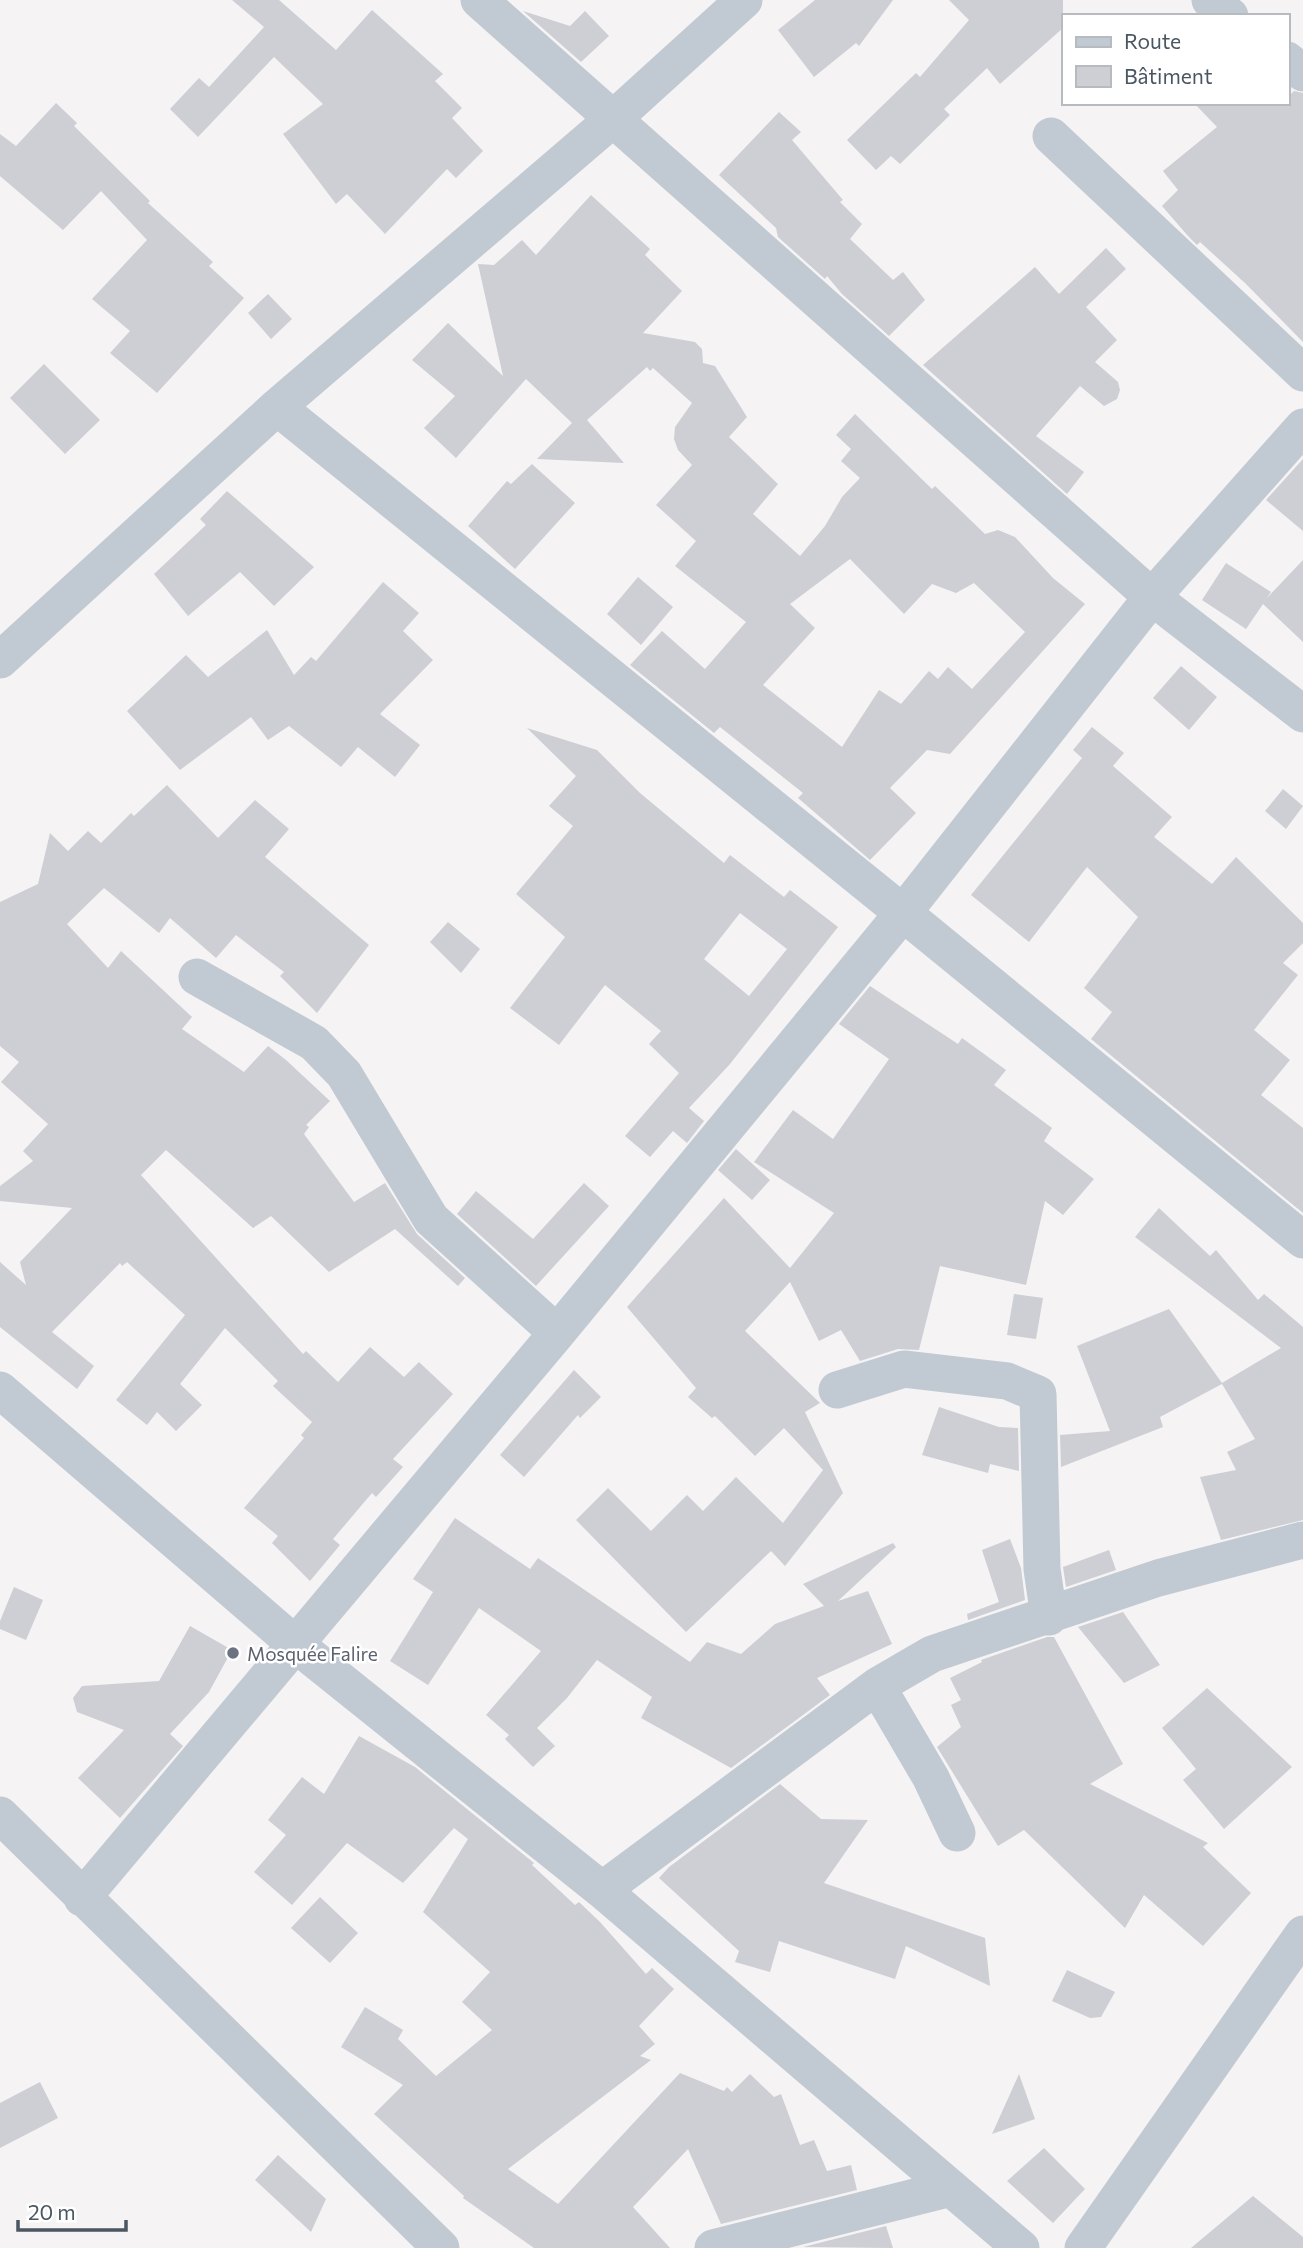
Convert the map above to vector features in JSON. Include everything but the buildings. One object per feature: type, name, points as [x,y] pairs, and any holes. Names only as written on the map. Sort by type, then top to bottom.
[{"type":"street","points":[[479,0],[1152,597],[1303,714]]},
{"type":"street","points":[[0,660],[277,407],[613,118],[744,0]]},
{"type":"street","points":[[1210,0],[1228,14]]},
{"type":"street","points":[[1289,62],[1303,73]]},
{"type":"street","points":[[1051,136],[1303,373]]},
{"type":"street","points":[[277,407],[1303,1240]]},
{"type":"street","points":[[82,1898],[557,1334],[903,913],[1152,597],[1303,427]]},
{"type":"street","points":[[197,977],[314,1042],[344,1074],[431,1219],[557,1334]]},
{"type":"street","points":[[837,1390],[904,1369],[1007,1381],[1038,1394],[1042,1569],[1049,1617]]},
{"type":"street","points":[[0,1390],[295,1644],[602,1890],[1021,2248]]},
{"type":"street","points":[[602,1890],[877,1686],[932,1654],[1049,1617],[1158,1578],[1303,1540]]},
{"type":"street","points":[[877,1686],[931,1778],[957,1833]]},
{"type":"street","points":[[0,1815],[428,2245]]},
{"type":"street","points":[[1083,2248],[1303,1934]]},
{"type":"street","points":[[713,2248],[951,2188]]},
{"type":"place","name":"Mosquée Falire","points":[[233,1653]]}]
